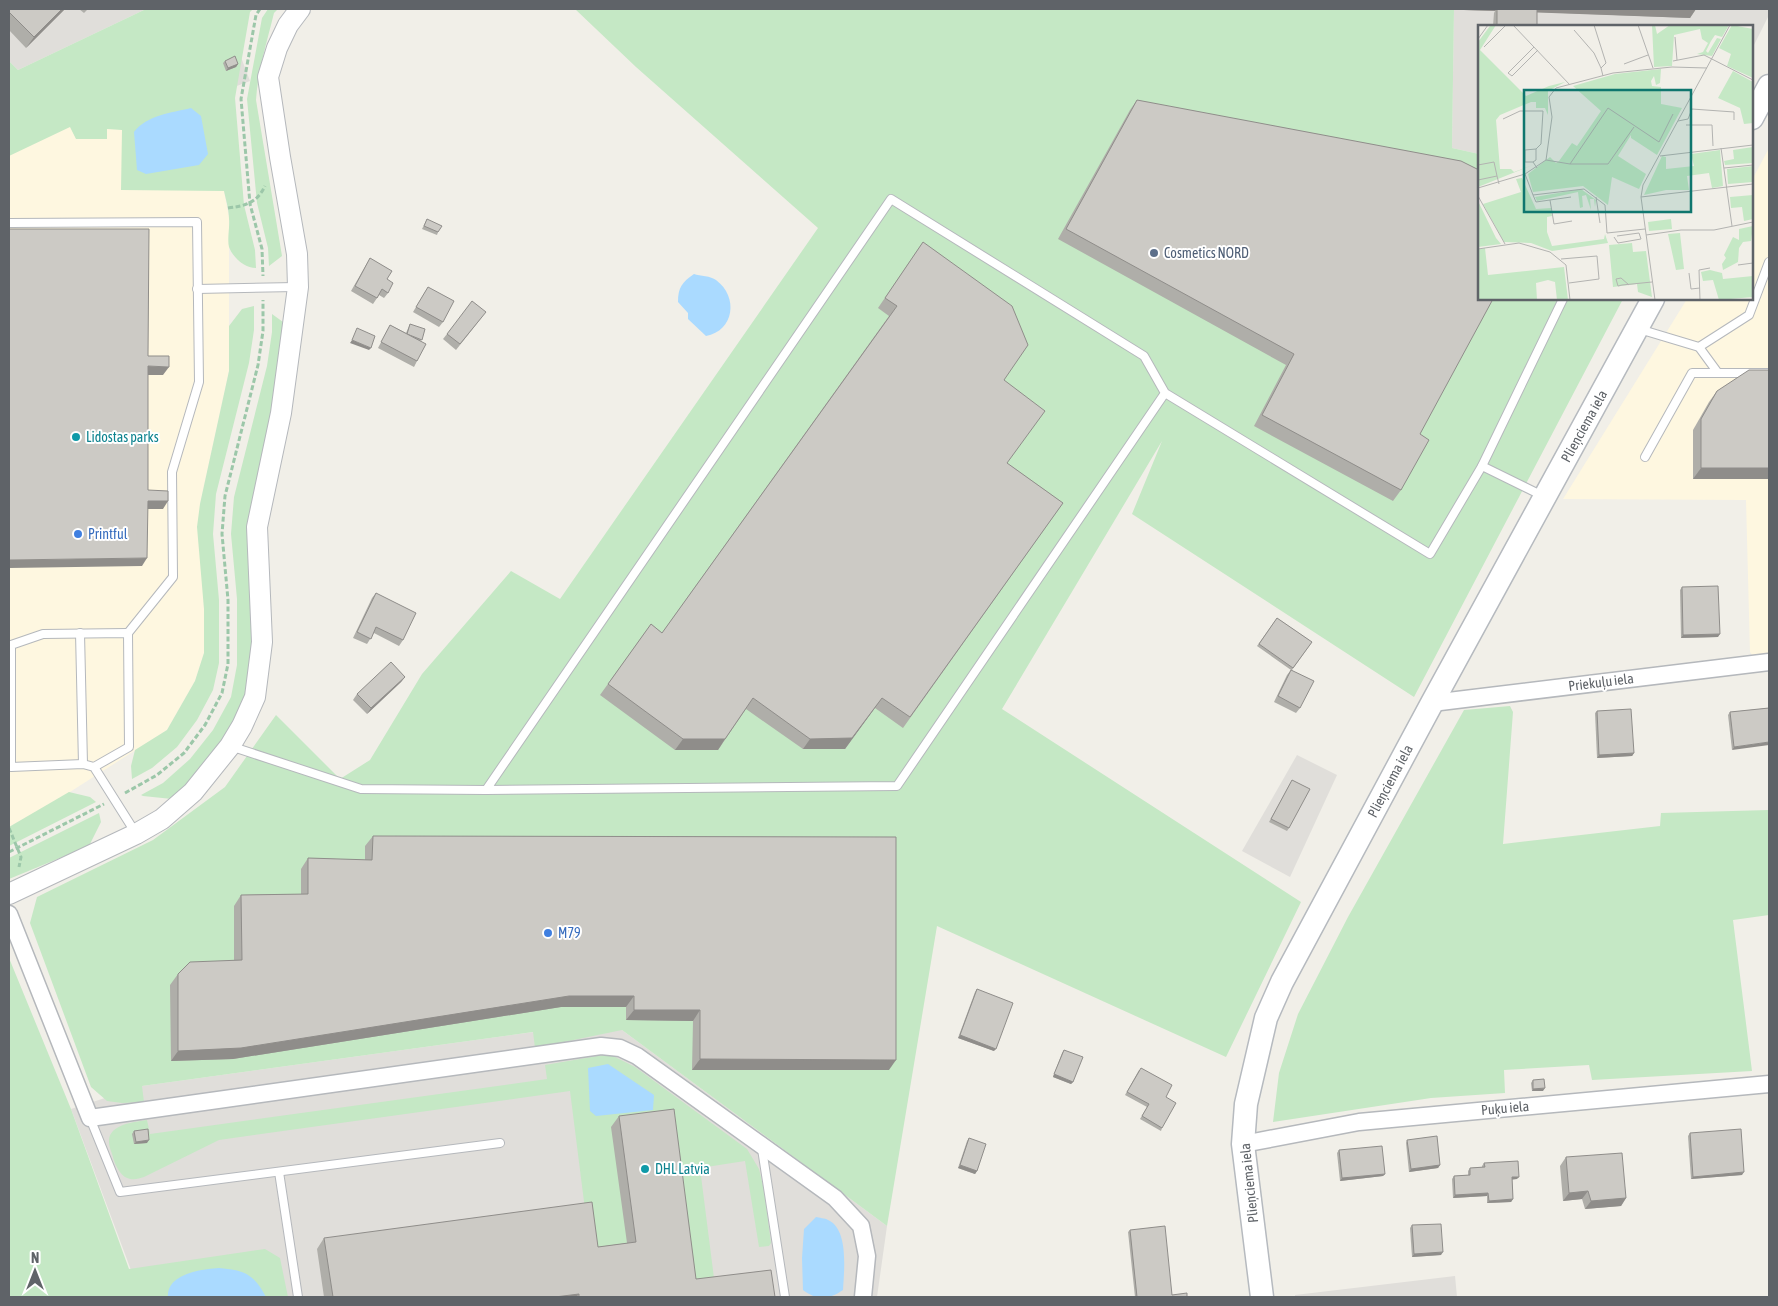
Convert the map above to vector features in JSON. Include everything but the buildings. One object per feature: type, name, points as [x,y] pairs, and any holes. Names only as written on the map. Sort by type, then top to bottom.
[{"type":"main road","points":[[1753,116],[1769,86]]},
{"type":"main road","name":"Plieņciema iela","points":[[1262,1297],[1243,1144],[1246,1104],[1266,1018],[1282,982],[1432,702],[1652,300]]},
{"type":"street","points":[[9,894],[136,834],[162,819],[193,792],[230,746],[242,726],[254,697],[262,642],[257,527],[282,413],[298,287],[297,254],[268,77],[277,48],[288,25],[300,9]]},
{"type":"street","name":"Priekuļu iela","points":[[1432,702],[1769,662]]},
{"type":"street","points":[[9,914],[90,1118],[601,1046],[620,1048],[637,1056],[834,1198],[861,1226],[867,1256],[863,1297]]},
{"type":"street","name":"Puķu iela","points":[[1243,1144],[1359,1122],[1769,1084]]},
{"type":"lane","points":[[486,790],[891,199],[1144,356],[1165,393],[1430,554],[1482,466],[1563,300]]},
{"type":"lane","points":[[9,224],[197,222],[199,382],[172,472],[173,576],[128,633],[129,747],[94,768]]},
{"type":"lane","points":[[1699,348],[1749,315],[1769,262]]},
{"type":"lane","points":[[198,289],[298,287]]},
{"type":"lane","points":[[1637,329],[1699,348],[1718,373]]},
{"type":"lane","points":[[1645,458],[1692,373],[1769,373]]},
{"type":"lane","points":[[230,746],[362,789],[486,790],[897,786],[1165,393]]},
{"type":"lane","points":[[1482,466],[1545,497]]},
{"type":"lane","points":[[80,633],[83,764]]},
{"type":"lane","points":[[128,633],[43,634],[11,645],[12,767],[83,764],[94,768],[136,834]]},
{"type":"lane","points":[[90,1118],[120,1192],[500,1143]]},
{"type":"lane","points":[[762,1146],[785,1297]]},
{"type":"lane","points":[[279,1172],[298,1297]]},
{"type":"path","points":[[9,852],[158,775],[184,753],[205,725],[222,693],[228,664],[228,600],[222,534],[225,496],[258,365],[263,331],[264,288],[262,249],[250,204],[241,98],[256,15],[260,9]]},
{"type":"path","points":[[228,208],[250,204],[258,198],[280,157]]},
{"type":"path","points":[[9,828],[21,857],[17,871]]},
{"type":"shaded area","points":[[9,9],[146,9],[18,70],[9,61]]},
{"type":"shaded area","points":[[1454,9],[1769,9],[1769,15],[1753,47],[1753,25],[1478,25],[1478,154],[1452,148]]},
{"type":"shaded area","points":[[239,52],[250,81],[226,90]]},
{"type":"shaded area","points":[[184,68],[224,191],[229,217],[229,371],[200,504],[204,653],[195,681],[167,730],[59,799],[9,827],[9,149]]},
{"type":"shaded area","points":[[1769,148],[1769,657],[1755,659],[1750,652],[1746,500],[1563,499],[1686,300],[1753,300],[1753,178]]},
{"type":"shaded area","points":[[1297,755],[1337,775],[1290,877],[1242,851]]},
{"type":"shaded area","points":[[563,1028],[622,1030],[887,1226],[877,1297],[141,1297],[71,1109],[142,1086]]},
{"type":"shaded area","points":[[1455,1276],[1457,1297],[1295,1297],[1295,1295]]},
{"type":"green space","points":[[146,9],[253,9],[250,12],[235,98],[244,205],[255,250],[256,268],[240,262],[233,255],[229,247],[229,216],[224,191],[121,190],[122,130],[107,129],[107,139],[76,139],[70,127],[9,156],[9,61],[18,70]]},
{"type":"green space","points":[[268,9],[278,9],[274,13],[263,56],[256,100],[282,256],[269,266],[268,248],[257,203],[247,99],[262,18]]},
{"type":"green space","points":[[575,9],[1454,9],[1452,148],[1478,154],[1478,300],[1622,300],[1414,697],[1132,514],[1162,441],[1002,709],[1301,902],[1226,1057],[937,926],[887,1226],[622,1030],[535,1048],[533,1032],[142,1086],[144,1102],[122,1103],[107,1101],[91,1087],[30,923],[37,897],[153,840],[225,787],[276,715],[340,779],[370,760],[422,674],[511,571],[560,599],[818,228],[636,67]]},
{"type":"green space","points":[[254,306],[254,330],[249,363],[216,494],[213,534],[219,600],[219,663],[213,690],[197,720],[177,747],[152,768],[132,779],[131,766],[135,750],[167,730],[195,681],[204,653],[204,609],[197,527],[200,504],[229,371],[229,326],[242,309]]},
{"type":"green space","points":[[272,314],[283,322],[253,619],[251,672],[248,688],[235,720],[226,734],[206,761],[172,799],[143,796],[141,795],[163,783],[190,759],[213,730],[231,697],[237,665],[237,599],[231,534],[234,497],[267,366],[272,332]]},
{"type":"green space","points":[[1510,706],[1513,712],[1503,844],[1660,826],[1661,813],[1769,810],[1769,915],[1733,920],[1752,1071],[1592,1080],[1589,1065],[1504,1070],[1505,1093],[1431,1098],[1273,1122],[1279,1073],[1298,1014],[1348,917],[1464,710]]},
{"type":"green space","points":[[69,792],[90,797],[96,802],[9,846],[9,827]]},
{"type":"green space","points":[[99,813],[101,822],[89,846],[9,879],[9,858]]},
{"type":"green space","points":[[9,958],[71,1109],[129,1269],[265,1249],[280,1258],[288,1297],[9,1297]]},
{"type":"green space","points":[[609,1054],[635,1067],[747,1149],[759,1169],[764,1190],[771,1243],[769,1246],[759,1247],[745,1161],[700,1168],[715,1286],[689,1290],[628,1252],[591,1257],[570,1091],[219,1140],[144,1177],[135,1179],[125,1177],[121,1173],[109,1146],[110,1136],[113,1131],[123,1125],[136,1122],[147,1120],[150,1134],[547,1079],[545,1065]]},
{"type":"water","points":[[191,108],[201,116],[208,154],[199,165],[146,174],[137,170],[134,132],[139,126],[152,118]]},
{"type":"water","points":[[694,274],[716,280],[728,295],[730,304],[728,321],[723,328],[706,336],[688,319],[688,313],[678,302],[682,286]]},
{"type":"water","points":[[608,1064],[654,1095],[653,1110],[596,1116],[590,1111],[588,1068]]},
{"type":"water","points":[[816,1217],[827,1219],[835,1225],[844,1251],[843,1290],[833,1296],[823,1298],[808,1294],[803,1290],[802,1258],[804,1229]]},
{"type":"water","points":[[219,1268],[242,1272],[252,1278],[262,1289],[266,1297],[168,1297],[169,1289],[173,1283],[186,1274]]},
{"type":"place","name":"Cosmetics NORD","points":[[1154,253]]},
{"type":"place","name":"Lidostas parks","points":[[76,437]]},
{"type":"place","name":"Printful","points":[[78,534]]},
{"type":"place","name":"M79","points":[[548,933]]},
{"type":"place","name":"DHL Latvia","points":[[645,1169]]}]
